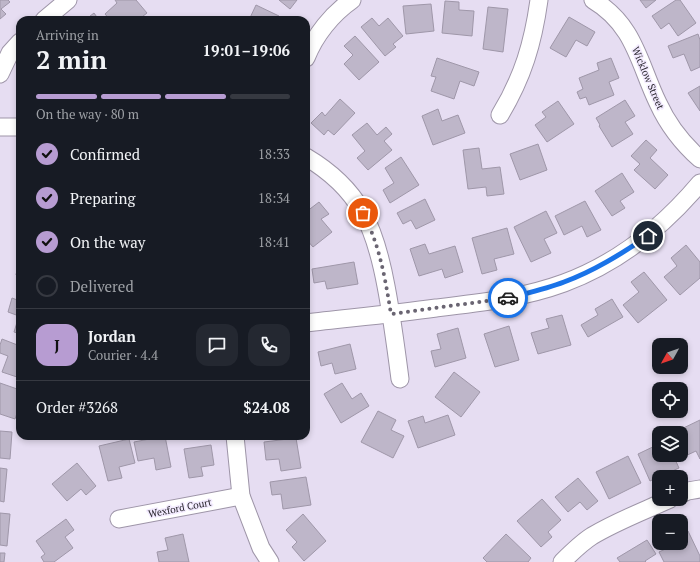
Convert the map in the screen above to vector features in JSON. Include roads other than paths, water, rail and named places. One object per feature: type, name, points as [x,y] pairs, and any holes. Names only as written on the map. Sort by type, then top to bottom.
[{"type":"street","points":[[49,16],[68,0]]},
{"type":"street","points":[[310,49],[326,24],[340,9],[352,0]]},
{"type":"street","points":[[500,115],[515,90],[526,63],[535,30],[539,0]]},
{"type":"street","name":"Wicklow Street","points":[[593,0],[606,9],[620,23],[633,42],[658,103],[669,123],[684,144],[700,159]]},
{"type":"street","points":[[0,74],[10,53],[16,46]]},
{"type":"street","points":[[0,127],[16,127]]},
{"type":"street","points":[[310,159],[326,169],[344,186],[363,213],[375,239],[380,255],[391,314],[400,379]]},
{"type":"street","points":[[310,323],[391,314],[504,299],[546,289],[598,267],[648,236],[682,204],[700,183]]},
{"type":"street","points":[[235,440],[241,496],[261,548],[270,562]]},
{"type":"street","points":[[688,491],[700,489]]},
{"type":"street","name":"Wexford Court","points":[[118,519],[241,496]]},
{"type":"street","points":[[562,562],[574,550],[592,536],[612,525],[654,506]]}]
